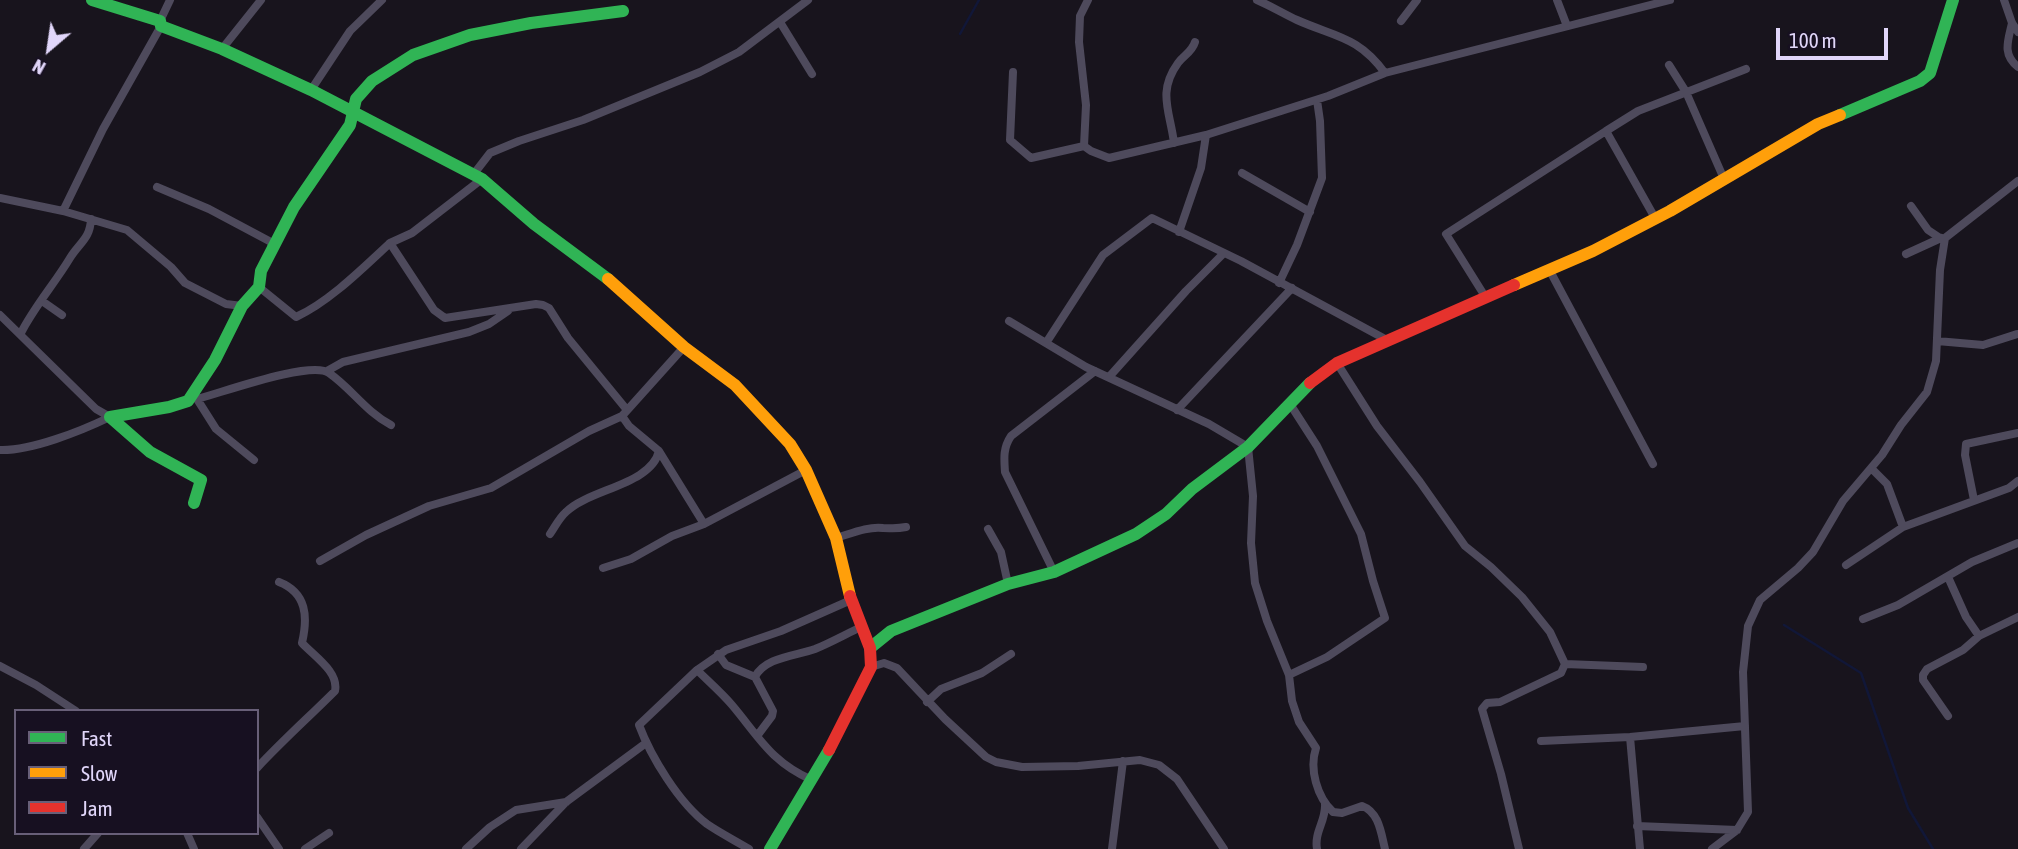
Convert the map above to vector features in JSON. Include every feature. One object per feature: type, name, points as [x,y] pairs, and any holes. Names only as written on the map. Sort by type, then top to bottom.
[{"type":"street","points":[[92,0],[222,49],[311,90],[478,177],[534,224],[601,273],[684,347],[735,385],[790,444],[806,470],[836,538],[851,600],[870,648],[871,667],[831,747],[770,849]]},
{"type":"street","points":[[63,211],[103,129],[161,24],[170,0]]},
{"type":"street","points":[[222,49],[261,0]]},
{"type":"street","points":[[311,90],[350,31],[382,0]]},
{"type":"street","points":[[259,287],[296,317],[307,312],[390,243],[412,233],[478,177],[490,153],[583,120],[700,72],[739,52],[808,0]]},
{"type":"street","points":[[1084,146],[1086,105],[1080,16],[1088,0]]},
{"type":"street","points":[[1257,0],[1362,47],[1385,73]]},
{"type":"street","points":[[1401,21],[1417,0]]},
{"type":"street","points":[[1557,0],[1567,26]]},
{"type":"street","points":[[1013,72],[1010,140],[1031,158],[1084,146],[1109,158],[1206,135],[1317,100],[1385,73],[1670,0]]},
{"type":"street","points":[[870,648],[891,631],[1008,584],[1054,572],[1136,534],[1166,514],[1192,489],[1248,447],[1322,372],[1337,363],[1550,271],[1655,218],[1818,124],[1905,88],[1930,73],[1953,0]]},
{"type":"street","points":[[2004,0],[2018,32]]},
{"type":"street","points":[[181,413],[192,400],[215,360],[242,306],[259,287],[261,271],[294,207],[350,125],[350,110],[363,87],[424,48],[462,36],[623,11]]},
{"type":"street","points":[[780,22],[812,74]]},
{"type":"street","points":[[2012,23],[2006,50],[2011,61],[2018,67]]},
{"type":"street","points":[[1174,143],[1164,91],[1177,63],[1193,50],[1195,42]]},
{"type":"street","points":[[1669,65],[1686,92],[1724,179]]},
{"type":"street","points":[[1486,298],[1446,233],[1638,111],[1674,99],[1746,68]]},
{"type":"street","points":[[1279,283],[1322,178],[1317,100]]},
{"type":"street","points":[[1606,131],[1655,218]]},
{"type":"street","points":[[1179,232],[1201,168],[1206,135]]},
{"type":"street","points":[[1242,173],[1310,212]]},
{"type":"street","points":[[1906,254],[1942,238],[2018,181]]},
{"type":"street","points":[[157,187],[209,209],[271,242],[272,250]]},
{"type":"street","points":[[0,198],[63,211],[127,230],[171,267],[185,283],[226,304],[242,306]]},
{"type":"street","points":[[1911,206],[1928,230],[1942,238]]},
{"type":"street","points":[[1046,343],[1103,255],[1152,218],[1292,288],[1387,340]]},
{"type":"street","points":[[21,333],[90,232],[91,219]]},
{"type":"street","points":[[1712,849],[1737,830],[1748,812],[1743,671],[1748,626],[1765,595],[1798,568],[1812,552],[1843,501],[1927,392],[1934,370],[1937,341],[1942,238]]},
{"type":"street","points":[[390,243],[440,316],[458,318],[536,304],[549,308],[568,338],[625,413],[629,426],[659,451],[704,524]]},
{"type":"street","points":[[1109,377],[1224,253]]},
{"type":"street","points":[[1550,271],[1653,464]]},
{"type":"street","points":[[1177,410],[1292,288]]},
{"type":"street","points":[[42,301],[62,315]]},
{"type":"street","points":[[0,450],[12,450],[64,435],[110,417],[169,407],[277,375],[311,369],[327,371],[343,362],[469,332],[489,324],[513,308]]},
{"type":"street","points":[[0,315],[96,409],[120,424],[150,452],[201,480],[194,503]]},
{"type":"street","points":[[1009,321],[1095,371],[1209,424],[1248,447]]},
{"type":"street","points":[[1937,341],[1983,345],[2017,334]]},
{"type":"street","points":[[320,561],[366,535],[429,506],[491,488],[625,413],[684,347]]},
{"type":"street","points":[[1337,363],[1377,426],[1465,546],[1522,597],[1550,632],[1565,664],[1564,669],[1555,677],[1500,702],[1488,704],[1482,709],[1502,774],[1519,849]]},
{"type":"street","points":[[327,371],[360,404],[391,425]]},
{"type":"street","points":[[1054,572],[1005,472],[1005,444],[1011,436],[1095,371]]},
{"type":"street","points":[[192,400],[216,429],[254,460]]},
{"type":"street","points":[[1289,675],[1327,657],[1385,618],[1361,534],[1317,446],[1290,404]]},
{"type":"street","points":[[1974,500],[1965,455],[1966,444],[2018,433]]},
{"type":"street","points":[[1248,447],[1253,496],[1251,543],[1255,583],[1289,675],[1292,701],[1299,722],[1316,748],[1314,767],[1317,789],[1332,812],[1337,814],[1366,806],[1375,816],[1385,849]]},
{"type":"street","points":[[550,534],[565,512],[652,466],[659,451]]},
{"type":"street","points":[[1871,468],[1887,484],[1903,527]]},
{"type":"street","points":[[603,568],[631,559],[672,536],[704,524],[806,470]]},
{"type":"street","points":[[1846,565],[1903,527],[2009,488],[2018,481]]},
{"type":"street","points":[[836,538],[884,527],[891,531],[906,527]]},
{"type":"street","points":[[988,529],[1001,552],[1008,584]]},
{"type":"street","points":[[1863,619],[1898,605],[1972,562],[2018,543]]},
{"type":"street","points":[[1948,577],[1966,617],[1979,636]]},
{"type":"street","points":[[259,766],[335,691],[337,682],[332,673],[302,643],[305,624],[301,597],[292,587],[279,582]]},
{"type":"street","points":[[750,849],[706,823],[675,789],[646,743],[639,725],[697,670],[718,654],[782,631],[851,600]]},
{"type":"street","points":[[1948,716],[1923,680],[1923,675],[1927,670],[1963,650],[1979,636],[2018,617]]},
{"type":"street","points":[[755,677],[758,671],[780,658],[815,649],[861,628]]},
{"type":"street","points":[[718,654],[726,665],[755,677],[773,711],[757,736]]},
{"type":"street","points":[[927,702],[941,689],[982,673],[1012,654]]},
{"type":"street","points":[[871,667],[884,663],[897,668],[927,702],[986,757],[996,762],[1022,767],[1078,766],[1140,760],[1159,765],[1177,779],[1224,849]]},
{"type":"street","points":[[1565,664],[1643,667]]},
{"type":"street","points":[[0,666],[73,709]]},
{"type":"street","points":[[697,670],[789,770],[812,780]]},
{"type":"street","points":[[1541,741],[1630,737],[1745,726]]},
{"type":"street","points":[[1630,737],[1640,849]]},
{"type":"street","points":[[521,849],[566,802],[646,743]]},
{"type":"street","points":[[1112,849],[1123,761]]},
{"type":"street","points":[[1317,849],[1315,834],[1325,815],[1324,801]]},
{"type":"street","points":[[466,849],[490,827],[516,810],[566,802]]},
{"type":"street","points":[[259,820],[279,849]]},
{"type":"street","points":[[1637,826],[1737,830]]},
{"type":"street","points":[[305,849],[329,833]]},
{"type":"street","points":[[84,849],[95,835]]},
{"type":"waterway","points":[[960,34],[979,0]]},
{"type":"waterway","points":[[1784,625],[1861,673],[1908,808],[1933,849]]},
{"type":"traffic: fast","points":[[92,0],[160,21],[161,26],[222,49],[311,90],[482,179],[534,224],[608,279]]},
{"type":"traffic: fast","points":[[1840,115],[1920,81],[1930,73],[1953,0]]},
{"type":"traffic: fast","points":[[194,503],[201,480],[150,452],[110,417],[188,401],[215,360],[242,306],[259,287],[261,271],[294,207],[350,125],[356,99],[372,81],[413,55],[470,35],[531,23],[623,11]]},
{"type":"traffic: fast","points":[[870,648],[891,631],[1008,584],[1054,572],[1136,534],[1166,514],[1192,489],[1248,447],[1310,383]]},
{"type":"traffic: fast","points":[[770,849],[829,750]]},
{"type":"traffic: slow","points":[[1514,285],[1593,251],[1670,211],[1818,124],[1840,115]]},
{"type":"traffic: slow","points":[[608,279],[684,347],[735,385],[790,444],[806,470],[836,538],[850,596]]},
{"type":"traffic: jam","points":[[1310,383],[1337,363],[1514,285]]},
{"type":"traffic: jam","points":[[829,750],[871,667],[870,648],[850,596]]}]
